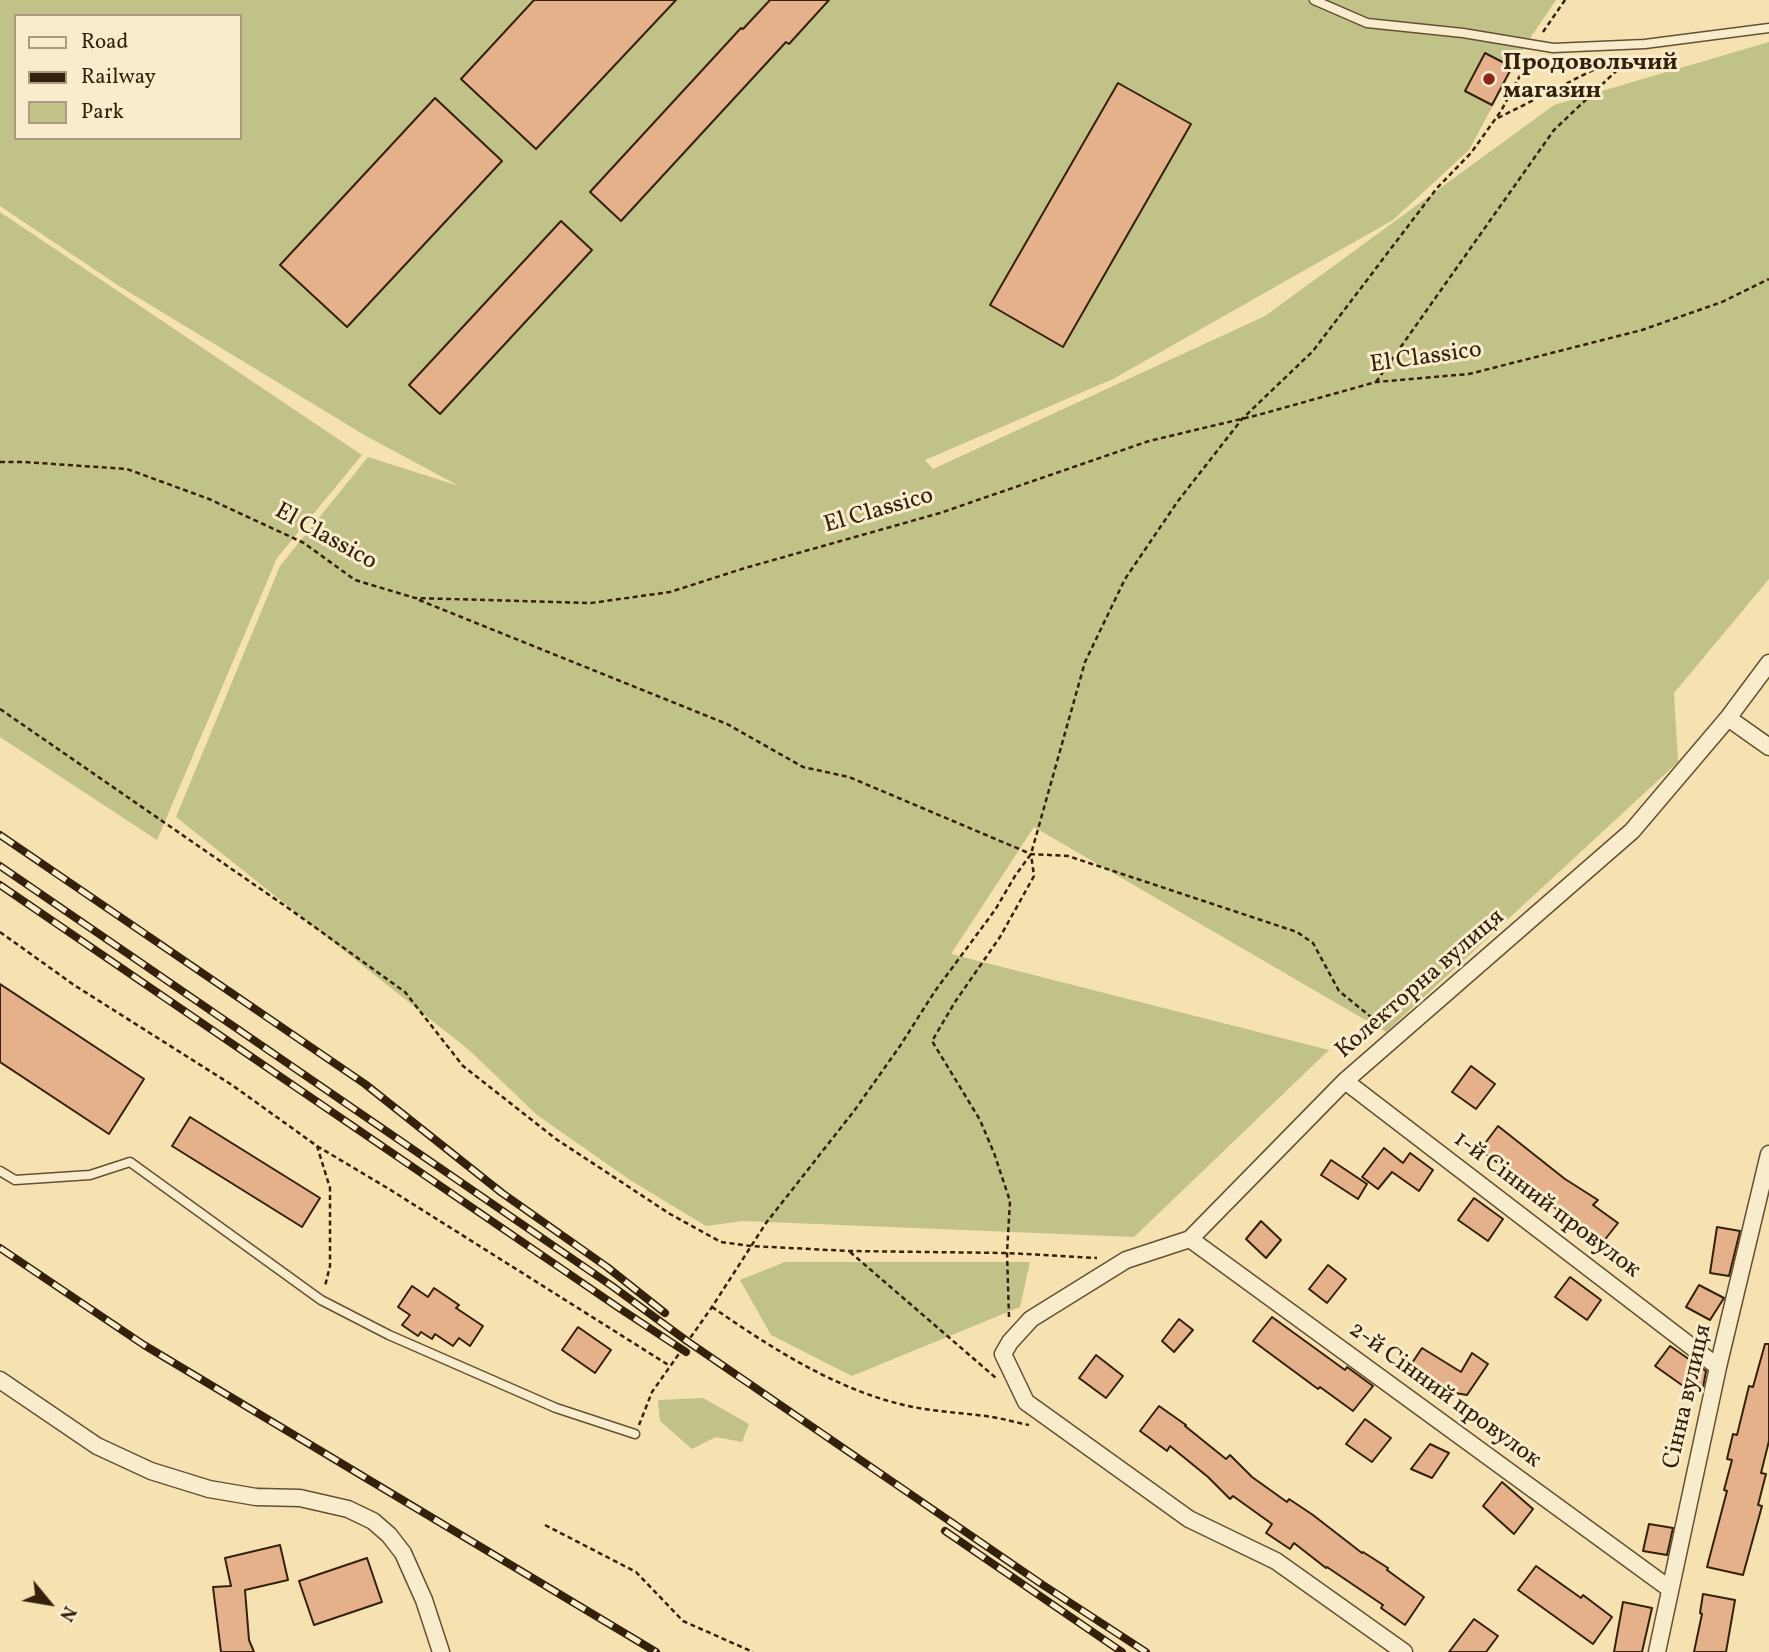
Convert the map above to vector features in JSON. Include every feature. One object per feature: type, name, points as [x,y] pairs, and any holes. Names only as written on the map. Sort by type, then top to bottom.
[{"type":"street","name":"Колекторна вулиця","points":[[1010,1342],[1031,1319],[1126,1260],[1190,1239],[1345,1081],[1632,831],[1728,718],[1769,663]]},
{"type":"street","points":[[1728,718],[1769,747]]},
{"type":"street","name":"1-й Сінний провулок","points":[[1345,1081],[1718,1367]]},
{"type":"street","name":"Сінна вулиця","points":[[1657,1652],[1718,1367],[1769,1154]]},
{"type":"street","name":"2-й Сінний провулок","points":[[1190,1239],[1670,1589]]},
{"type":"street","points":[[1010,1342],[1003,1354],[1026,1402],[1189,1519],[1276,1561],[1404,1652]]},
{"type":"street","points":[[0,1380],[97,1446],[151,1471],[209,1489],[256,1497],[300,1498],[336,1506],[373,1521],[403,1553],[424,1600],[442,1652]]},
{"type":"lane","points":[[1314,0],[1367,23],[1463,33],[1553,48],[1645,44],[1769,28]]},
{"type":"lane","points":[[0,1171],[15,1180],[65,1177],[90,1175],[130,1163],[321,1300],[389,1335],[556,1408],[635,1434]]},
{"type":"path","points":[[635,1434],[652,1392],[712,1307],[766,1223],[854,1111],[1031,854],[1085,662],[1125,579],[1178,500],[1242,419],[1313,351],[1437,188],[1471,153],[1495,119],[1536,45],[1565,0]]},
{"type":"path","points":[[1376,382],[1554,130],[1645,44]]},
{"type":"path","points":[[1495,119],[1620,57]]},
{"type":"path","name":"El Classico","points":[[0,462],[127,469],[209,499],[304,543],[355,580],[415,598],[591,603],[670,592],[940,513],[1149,441],[1242,419],[1376,382],[1469,374],[1642,330],[1722,302],[1769,279]]},
{"type":"path","points":[[415,598],[727,724],[803,767],[849,777],[1031,854],[1068,856],[1297,932],[1313,943],[1339,991],[1371,1017],[1403,1030]]},
{"type":"path","points":[[0,709],[292,910],[405,992],[463,1066],[556,1139],[670,1214],[721,1242],[849,1251],[1007,1253],[1100,1258]]},
{"type":"path","points":[[1010,1342],[1007,1253],[1010,1201],[980,1120],[932,1041],[1000,937],[1034,876],[1031,854]]},
{"type":"path","points":[[0,932],[74,985],[232,1085],[317,1146],[670,1366]]},
{"type":"path","points":[[317,1146],[330,1188],[330,1266],[321,1300]]},
{"type":"path","points":[[849,1251],[996,1378]]},
{"type":"path","points":[[712,1307],[784,1353],[850,1388],[912,1407],[992,1417],[1030,1426]]},
{"type":"path","points":[[545,1525],[636,1572],[683,1622],[753,1652]]},
{"type":"green space","points":[[0,0],[1556,0],[1526,44],[1469,150],[1393,220],[1113,379],[925,460],[933,469],[1265,316],[1554,105],[1769,42],[1769,579],[1674,693],[1678,762],[1386,1032],[1034,827],[951,954],[1329,1050],[1134,1237],[743,1221],[706,1226],[630,1180],[537,1115],[469,1050],[176,817],[280,566],[368,457],[459,486],[366,436],[119,286],[0,206]]},
{"type":"green space","points":[[0,212],[362,455],[277,558],[157,840],[0,737]]},
{"type":"green space","points":[[785,1262],[1030,1262],[1020,1307],[852,1376],[771,1335],[740,1280]]},
{"type":"green space","points":[[703,1398],[749,1424],[742,1442],[716,1437],[692,1449],[660,1421],[658,1400]]},
{"type":"building","points":[[534,0],[676,0],[536,149],[461,79]]},
{"type":"building","points":[[770,0],[829,0],[789,44],[786,42],[621,221],[590,192]]},
{"type":"building","name":"Продовольчий магазин","points":[[1485,53],[1512,67],[1492,105],[1465,91]]},
{"type":"building","points":[[1118,83],[1191,124],[1063,347],[990,305]]},
{"type":"building","points":[[435,98],[502,161],[347,327],[280,265]]},
{"type":"building","points":[[561,221],[592,250],[440,414],[409,385]]},
{"type":"building","points":[[0,984],[144,1079],[109,1134],[0,1062]]},
{"type":"building","points":[[1471,1066],[1495,1084],[1476,1109],[1452,1092]]},
{"type":"building","points":[[190,1117],[320,1198],[302,1227],[172,1146]]},
{"type":"building","points":[[1498,1126],[1565,1179],[1598,1200],[1593,1205],[1618,1223],[1599,1247],[1579,1233],[1583,1228],[1480,1150]]},
{"type":"building","points":[[1384,1148],[1403,1163],[1410,1153],[1433,1170],[1419,1191],[1392,1172],[1378,1189],[1362,1177]]},
{"type":"building","points":[[1331,1160],[1367,1184],[1358,1199],[1321,1175]]},
{"type":"building","points":[[1474,1198],[1503,1219],[1488,1241],[1458,1220]]},
{"type":"building","points":[[1261,1221],[1281,1240],[1266,1258],[1246,1239]]},
{"type":"building","points":[[1717,1227],[1740,1231],[1729,1276],[1710,1273]]},
{"type":"building","points":[[1328,1265],[1346,1279],[1327,1303],[1309,1289]]},
{"type":"building","points":[[1570,1277],[1601,1300],[1587,1320],[1555,1297]]},
{"type":"building","points":[[1699,1285],[1724,1298],[1710,1320],[1686,1307]]},
{"type":"building","points":[[412,1286],[428,1297],[434,1288],[459,1305],[456,1308],[483,1326],[470,1346],[459,1338],[453,1346],[435,1334],[432,1339],[421,1332],[418,1336],[402,1325],[410,1315],[398,1307]]},
{"type":"building","points":[[1272,1317],[1345,1370],[1347,1367],[1373,1386],[1353,1411],[1253,1341]]},
{"type":"building","points":[[1179,1319],[1193,1330],[1174,1352],[1162,1341]]},
{"type":"building","points":[[578,1327],[611,1350],[595,1373],[562,1350]]},
{"type":"building","points":[[1765,1344],[1769,1344],[1769,1441],[1761,1473],[1766,1474],[1758,1505],[1762,1506],[1743,1575],[1707,1567],[1727,1491],[1724,1490],[1732,1460],[1727,1459],[1733,1434],[1737,1435],[1749,1386],[1753,1387]]},
{"type":"building","points":[[1670,1346],[1706,1371],[1702,1393],[1686,1390],[1655,1366]]},
{"type":"building","points":[[1422,1348],[1461,1372],[1472,1353],[1488,1364],[1467,1395],[1455,1393],[1410,1366]]},
{"type":"building","points":[[1096,1355],[1123,1376],[1106,1398],[1079,1378]]},
{"type":"building","points":[[1159,1406],[1226,1459],[1230,1455],[1252,1477],[1287,1502],[1289,1499],[1313,1515],[1424,1597],[1405,1625],[1381,1608],[1383,1605],[1326,1568],[1294,1543],[1290,1549],[1266,1533],[1272,1524],[1233,1496],[1230,1499],[1170,1446],[1167,1451],[1140,1431]]},
{"type":"building","points":[[1365,1419],[1391,1438],[1372,1462],[1346,1444]]},
{"type":"building","points":[[1430,1444],[1449,1453],[1432,1478],[1411,1469]]},
{"type":"building","points":[[1502,1482],[1533,1509],[1514,1534],[1483,1506]]},
{"type":"building","points":[[1649,1524],[1673,1528],[1667,1555],[1643,1551]]},
{"type":"building","points":[[280,1545],[288,1580],[245,1590],[249,1640],[254,1652],[221,1652],[213,1587],[231,1586],[225,1558]]},
{"type":"building","points":[[367,1558],[382,1602],[314,1625],[299,1581]]},
{"type":"building","points":[[1536,1566],[1581,1598],[1583,1595],[1612,1617],[1593,1644],[1518,1590]]},
{"type":"building","points":[[1703,1594],[1735,1600],[1726,1652],[1694,1652]]},
{"type":"building","points":[[1623,1602],[1652,1608],[1642,1652],[1614,1652]]},
{"type":"building","points":[[1474,1619],[1498,1636],[1486,1652],[1449,1652]]},
{"type":"railway","points":[[0,835],[365,1084],[502,1193],[607,1267],[665,1313]]},
{"type":"railway","points":[[0,866],[612,1286],[687,1341],[1043,1585],[1146,1652]]},
{"type":"railway","points":[[0,885],[686,1352]]},
{"type":"railway","points":[[0,1248],[144,1345],[656,1652]]},
{"type":"railway","points":[[945,1531],[1122,1652]]},
{"type":"place","name":"Продовольчий магазин","points":[[1489,79]]}]
